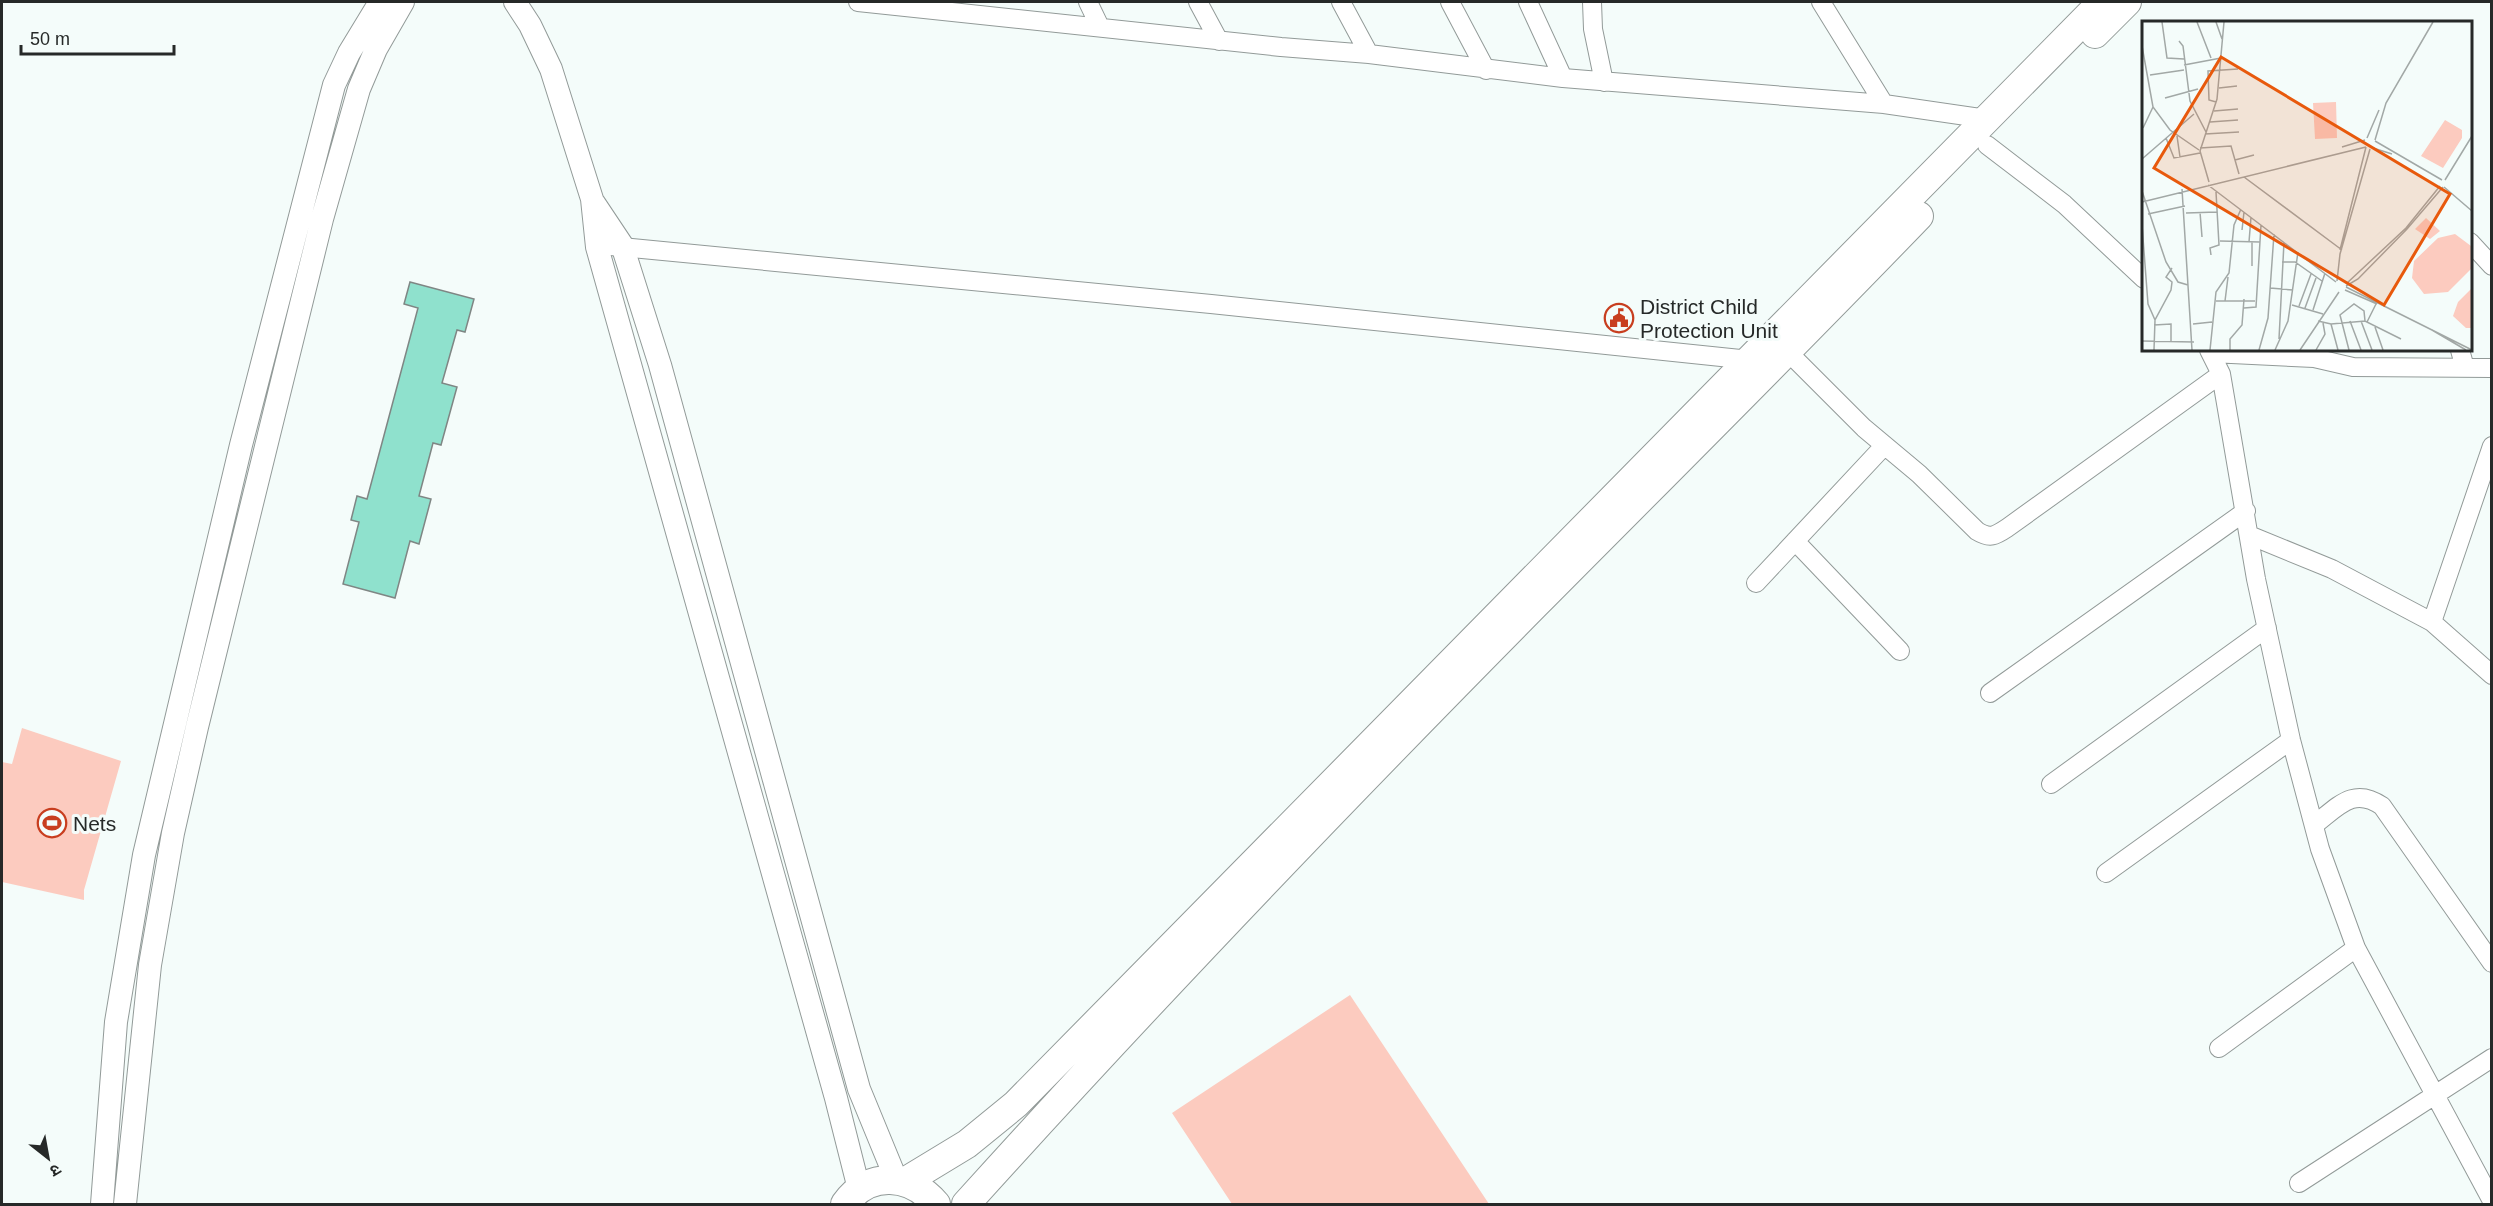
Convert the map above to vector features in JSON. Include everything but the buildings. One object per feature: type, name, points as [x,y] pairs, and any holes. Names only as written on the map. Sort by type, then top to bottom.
[{"type":"main road","points":[[966,1204],[1088,1069],[1260,888],[1535,606],[1788,352],[2102,2]]},
{"type":"main road","points":[[852,1197],[877,1181],[901,1180],[967,1144],[1016,1104],[1750,360],[1987,132],[2127,2]]},
{"type":"main road","points":[[901,1180],[927,1194],[936,1204]]},
{"type":"street","points":[[102,1204],[117,1022],[130,929],[149,833],[241,445],[332,96],[349,53],[380,2]]},
{"type":"street","points":[[125,1204],[150,964],[173,833],[197,726],[322,219],[359,89],[376,49],[403,2]]},
{"type":"street","points":[[515,2],[530,25],[551,69],[592,199],[597,247],[836,1098],[852,1197]]},
{"type":"street","points":[[858,2],[939,7],[1219,41],[1369,54],[1563,78],[1884,104],[1987,132],[2142,277]]},
{"type":"street","points":[[1088,2],[1100,27]]},
{"type":"street","points":[[1198,2],[1219,41]]},
{"type":"street","points":[[1341,2],[1369,54]]},
{"type":"street","points":[[1450,2],[1486,70]]},
{"type":"street","points":[[1528,2],[1563,78]]},
{"type":"street","points":[[1592,2],[1593,29],[1604,82]]},
{"type":"street","points":[[1821,2],[1884,104]]},
{"type":"street","points":[[592,199],[622,245],[686,458],[723,600],[859,1089],[901,1180]]},
{"type":"street","points":[[2472,244],[2492,266]]},
{"type":"street","points":[[597,247],[622,245],[1750,360]]},
{"type":"street","points":[[2491,1197],[2356,948],[2320,849],[2291,740],[2266,628],[2221,374],[2210,351],[2318,354],[2353,367],[2492,368]]},
{"type":"street","points":[[2460,351],[2464,368]]},
{"type":"street","points":[[1788,352],[1884,446],[1919,474],[1977,531],[1987,537],[1995,536],[2221,374]]},
{"type":"street","points":[[1756,582],[1884,446]]},
{"type":"street","points":[[2432,622],[2492,446]]},
{"type":"street","points":[[1990,693],[2246,511]]},
{"type":"street","points":[[2249,535],[2332,569],[2432,622],[2492,675]]},
{"type":"street","points":[[1795,541],[1900,651]]},
{"type":"street","points":[[2051,784],[2266,628]]},
{"type":"street","points":[[2106,873],[2291,740]]},
{"type":"street","points":[[2314,825],[2357,797],[2368,796],[2382,806],[2492,963]]},
{"type":"street","points":[[2219,1048],[2356,948]]},
{"type":"street","points":[[2299,1183],[2492,1058]]},
{"type":"shaded area","name":"Nets","points":[[22,728],[121,761],[84,890],[84,900],[2,882],[2,762],[12,764]]},
{"type":"shaded area","points":[[1350,995],[1489,1204],[1232,1204],[1172,1113]]},
{"type":"place","name":"District Child Protection Unit","points":[[1619,318]]},
{"type":"place","name":"Nets","points":[[52,823]]}]
